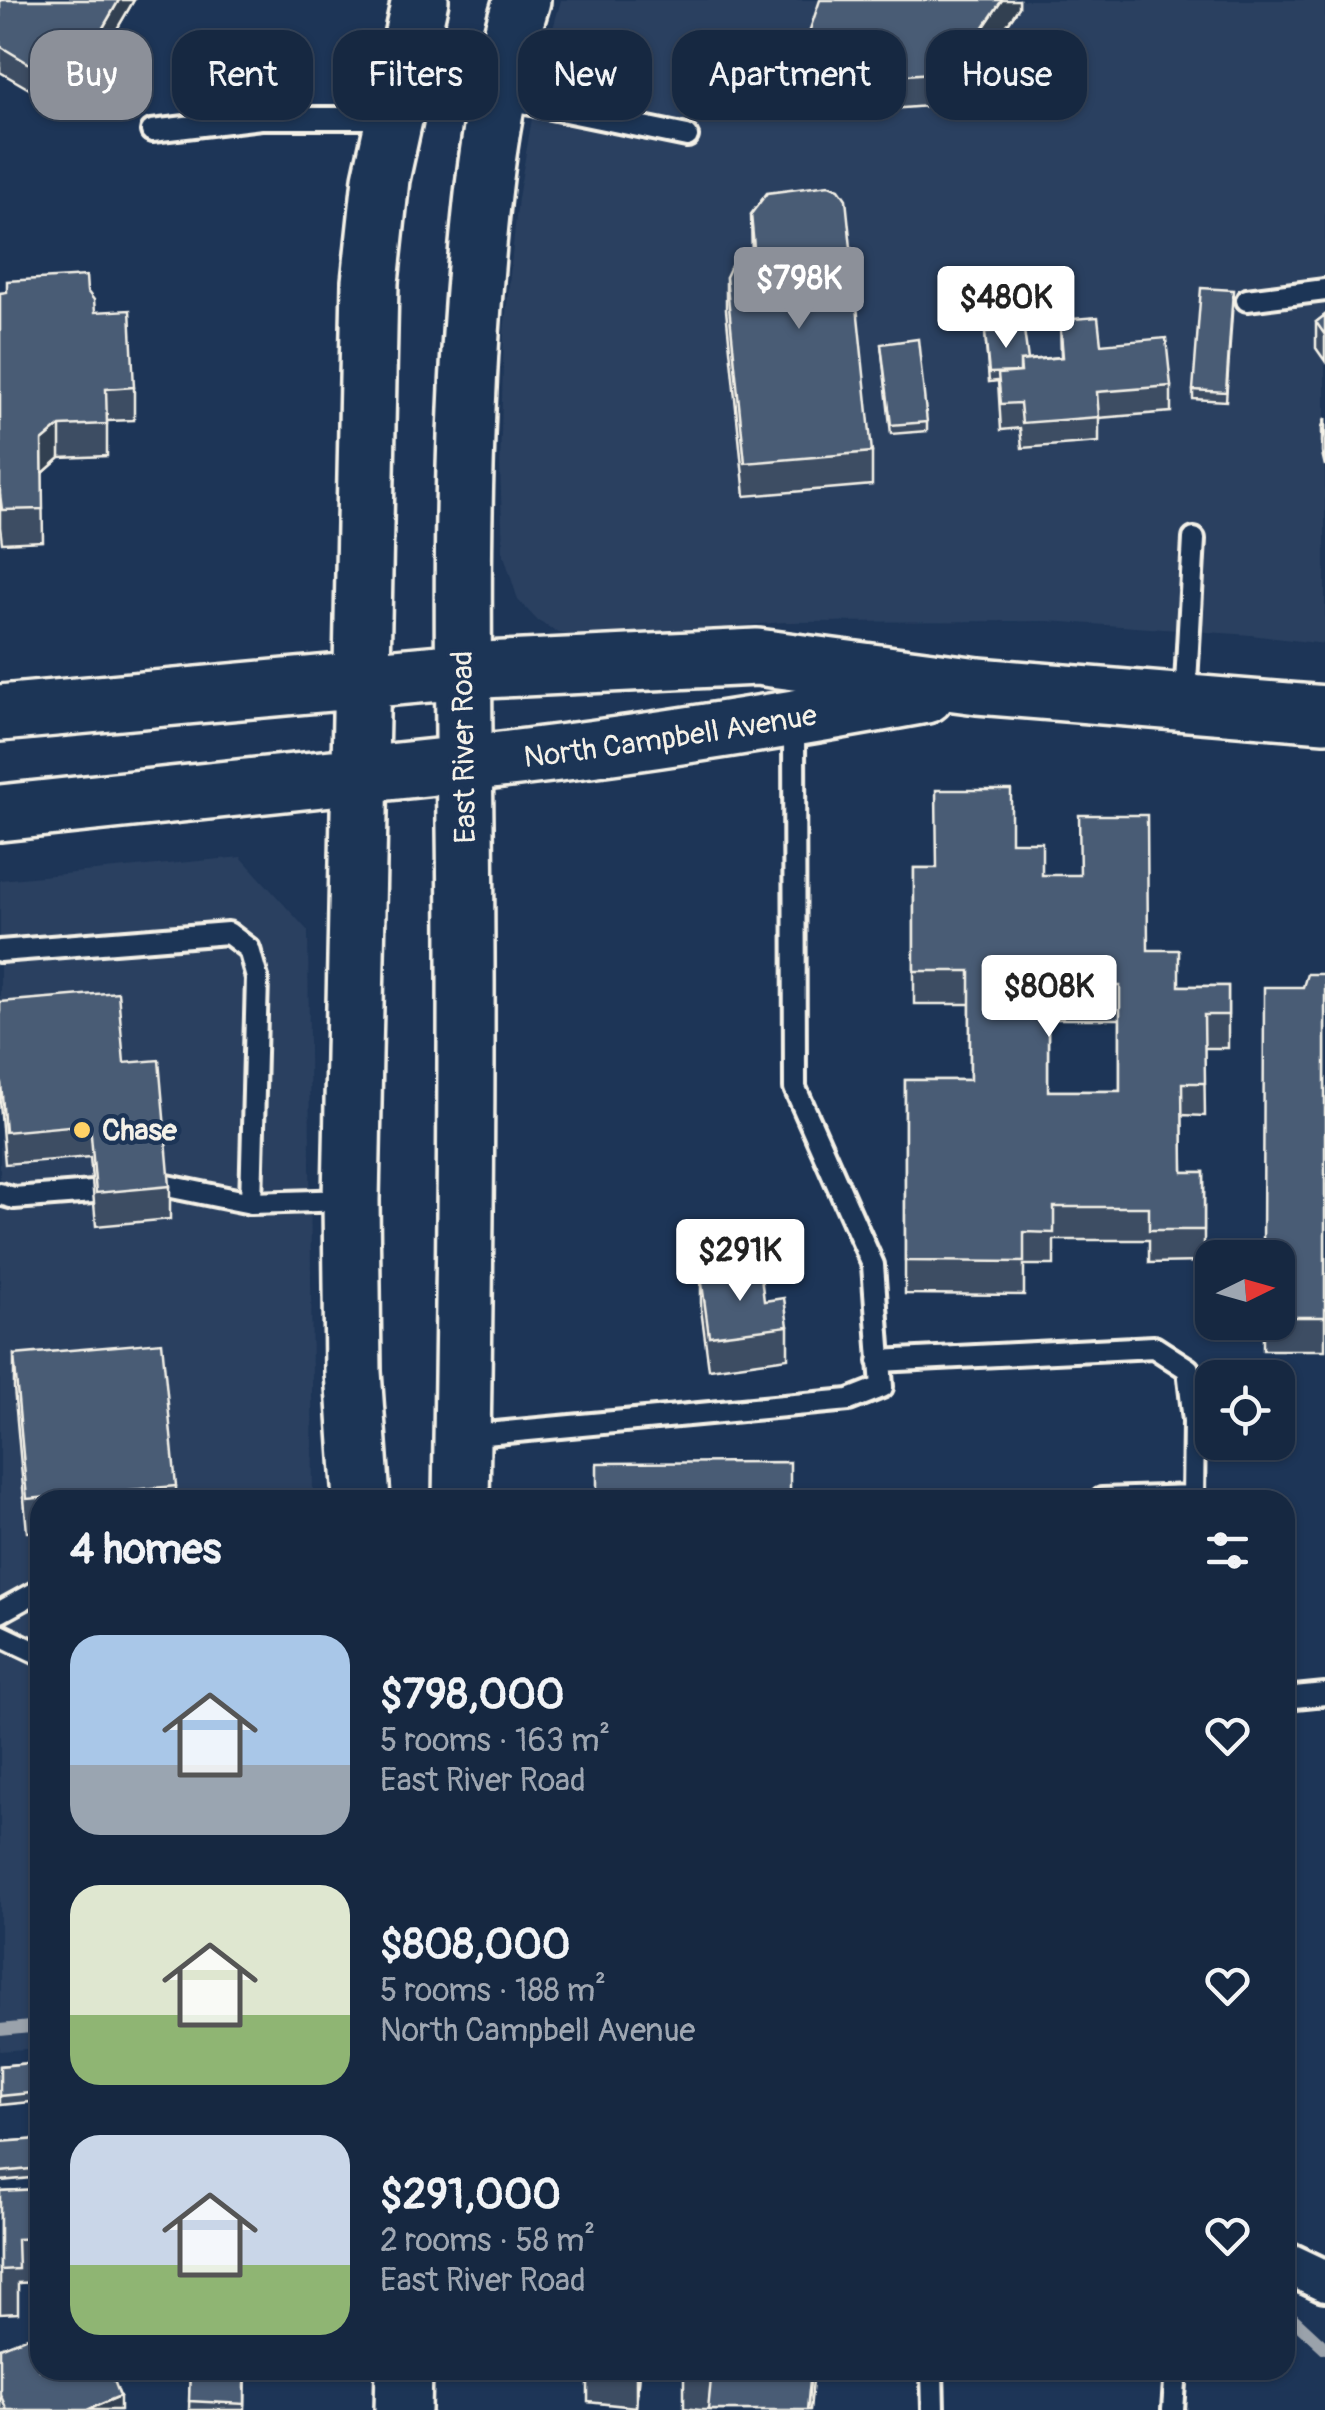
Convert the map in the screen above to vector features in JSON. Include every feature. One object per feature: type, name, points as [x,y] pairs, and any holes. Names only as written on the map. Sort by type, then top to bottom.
[{"type":"main road","points":[[413,30],[420,0]]},
{"type":"main road","name":"East River Road","points":[[498,85],[522,0]]},
{"type":"main road","points":[[361,1490],[353,1372],[351,1200],[370,282],[381,179],[394,120]]},
{"type":"main road","name":"East River Road","points":[[461,1490],[466,1156],[464,425],[481,192],[492,120]]},
{"type":"main road","name":"North Campbell Avenue","points":[[0,714],[462,671],[757,658],[978,686],[1325,714]]},
{"type":"main road","name":"North Campbell Avenue","points":[[0,812],[545,756],[794,719],[978,686]]},
{"type":"main road","points":[[404,2380],[404,2410]]},
{"type":"street","points":[[1295,2267],[1325,2281]]},
{"type":"lane","points":[[498,97],[687,136]]},
{"type":"lane","points":[[152,131],[260,118],[333,118]]},
{"type":"lane","points":[[1248,300],[1325,290]]},
{"type":"lane","points":[[1185,702],[1194,539]]},
{"type":"lane","points":[[462,1437],[849,1400],[882,1387],[873,1265],[795,1088],[794,719]]},
{"type":"lane","points":[[0,951],[228,933],[249,950],[257,978],[252,1203]]},
{"type":"lane","points":[[167,1186],[252,1203],[351,1200]]},
{"type":"lane","points":[[0,1194],[14,1198],[93,1192]]},
{"type":"lane","points":[[880,1361],[1154,1347],[1188,1369],[1194,1421],[1193,1490]]},
{"type":"lane","points":[[0,1612],[30,1596]]},
{"type":"lane","points":[[0,1635],[30,1649]]},
{"type":"lane","points":[[1295,1697],[1325,1694]]},
{"type":"lane","points":[[932,2380],[933,2410]]},
{"type":"lane","points":[[1173,2410],[1175,2380]]},
{"type":"shaded area","points":[[561,0],[1325,0],[1325,644],[1048,621],[784,622],[584,639],[559,633],[538,621],[518,600],[503,552],[500,466],[504,333],[518,198],[532,120],[652,120],[652,30],[553,30]]},
{"type":"shaded area","points":[[241,857],[308,931],[313,1490],[30,1490],[30,2049],[0,2051],[0,880]]},
{"type":"building","points":[[0,0],[119,0],[102,30],[30,30],[30,64],[0,46]]},
{"type":"building","points":[[820,0],[1002,0],[982,30],[926,30],[926,73],[906,75],[906,30],[810,30]]},
{"type":"building","points":[[829,185],[839,189],[846,199],[872,452],[745,463],[726,277],[731,266],[755,259],[751,214],[767,193]]},
{"type":"building","points":[[86,276],[95,312],[130,310],[134,387],[106,389],[107,424],[60,426],[42,441],[43,509],[2,510],[0,293],[7,292],[7,281]]},
{"type":"building","points":[[1201,288],[1233,290],[1226,392],[1193,390]]},
{"type":"building","points":[[1325,315],[1325,335],[1316,322]]},
{"type":"building","points":[[1098,317],[1101,344],[1166,338],[1171,386],[1097,392],[1099,417],[1022,423],[1020,403],[1001,404],[998,374],[1021,372],[1020,361],[1063,357],[1060,320]]},
{"type":"building","points":[[1024,330],[1028,360],[1020,361],[1020,372],[989,373],[985,332]]},
{"type":"building","points":[[918,339],[927,422],[891,425],[881,344]]},
{"type":"building","points":[[936,790],[1011,790],[1011,842],[1042,842],[1042,875],[1080,875],[1079,815],[1147,815],[1148,950],[1179,950],[1179,986],[1228,986],[1228,1015],[1204,1015],[1205,1083],[1182,1083],[1183,1172],[1204,1172],[1204,1230],[1149,1230],[1149,1207],[1054,1207],[1054,1233],[1024,1232],[1024,1262],[905,1261],[905,1080],[970,1080],[970,971],[914,971],[914,868],[937,868]],"holes":[[[1048,986],[1120,986],[1120,1091],[1048,1091]]]},
{"type":"building","points":[[1307,974],[1325,974],[1325,1317],[1295,1317],[1295,1240],[1263,1240],[1264,987],[1303,987]]},
{"type":"building","name":"Chase","points":[[118,992],[124,1063],[159,1060],[170,1186],[96,1193],[90,1124],[5,1132],[0,1002]]},
{"type":"building","points":[[760,1268],[764,1301],[784,1298],[788,1326],[709,1336],[701,1276]]},
{"type":"building","points":[[162,1342],[176,1486],[30,1490],[27,1499],[14,1355]]},
{"type":"building","points":[[790,1462],[790,1490],[597,1490],[597,1463]]},
{"type":"building","points":[[30,2063],[30,2093],[0,2096],[0,2066]]},
{"type":"building","points":[[30,2140],[30,2169],[0,2172],[0,2142]]},
{"type":"building","points":[[30,2190],[30,2238],[17,2239],[18,2269],[0,2270],[0,2191]]},
{"type":"building","points":[[30,2336],[30,2380],[114,2380],[120,2396],[87,2410],[7,2410],[0,2394],[0,2348]]},
{"type":"building","points":[[190,2380],[245,2380],[245,2404],[189,2401]]},
{"type":"building","points":[[711,2380],[810,2380],[807,2410],[708,2410]]},
{"type":"waterway","points":[[0,2030],[30,2027]]},
{"type":"waterway","points":[[1295,2320],[1325,2348]]},
{"type":"place","name":"Chase","points":[[82,1130]]}]
